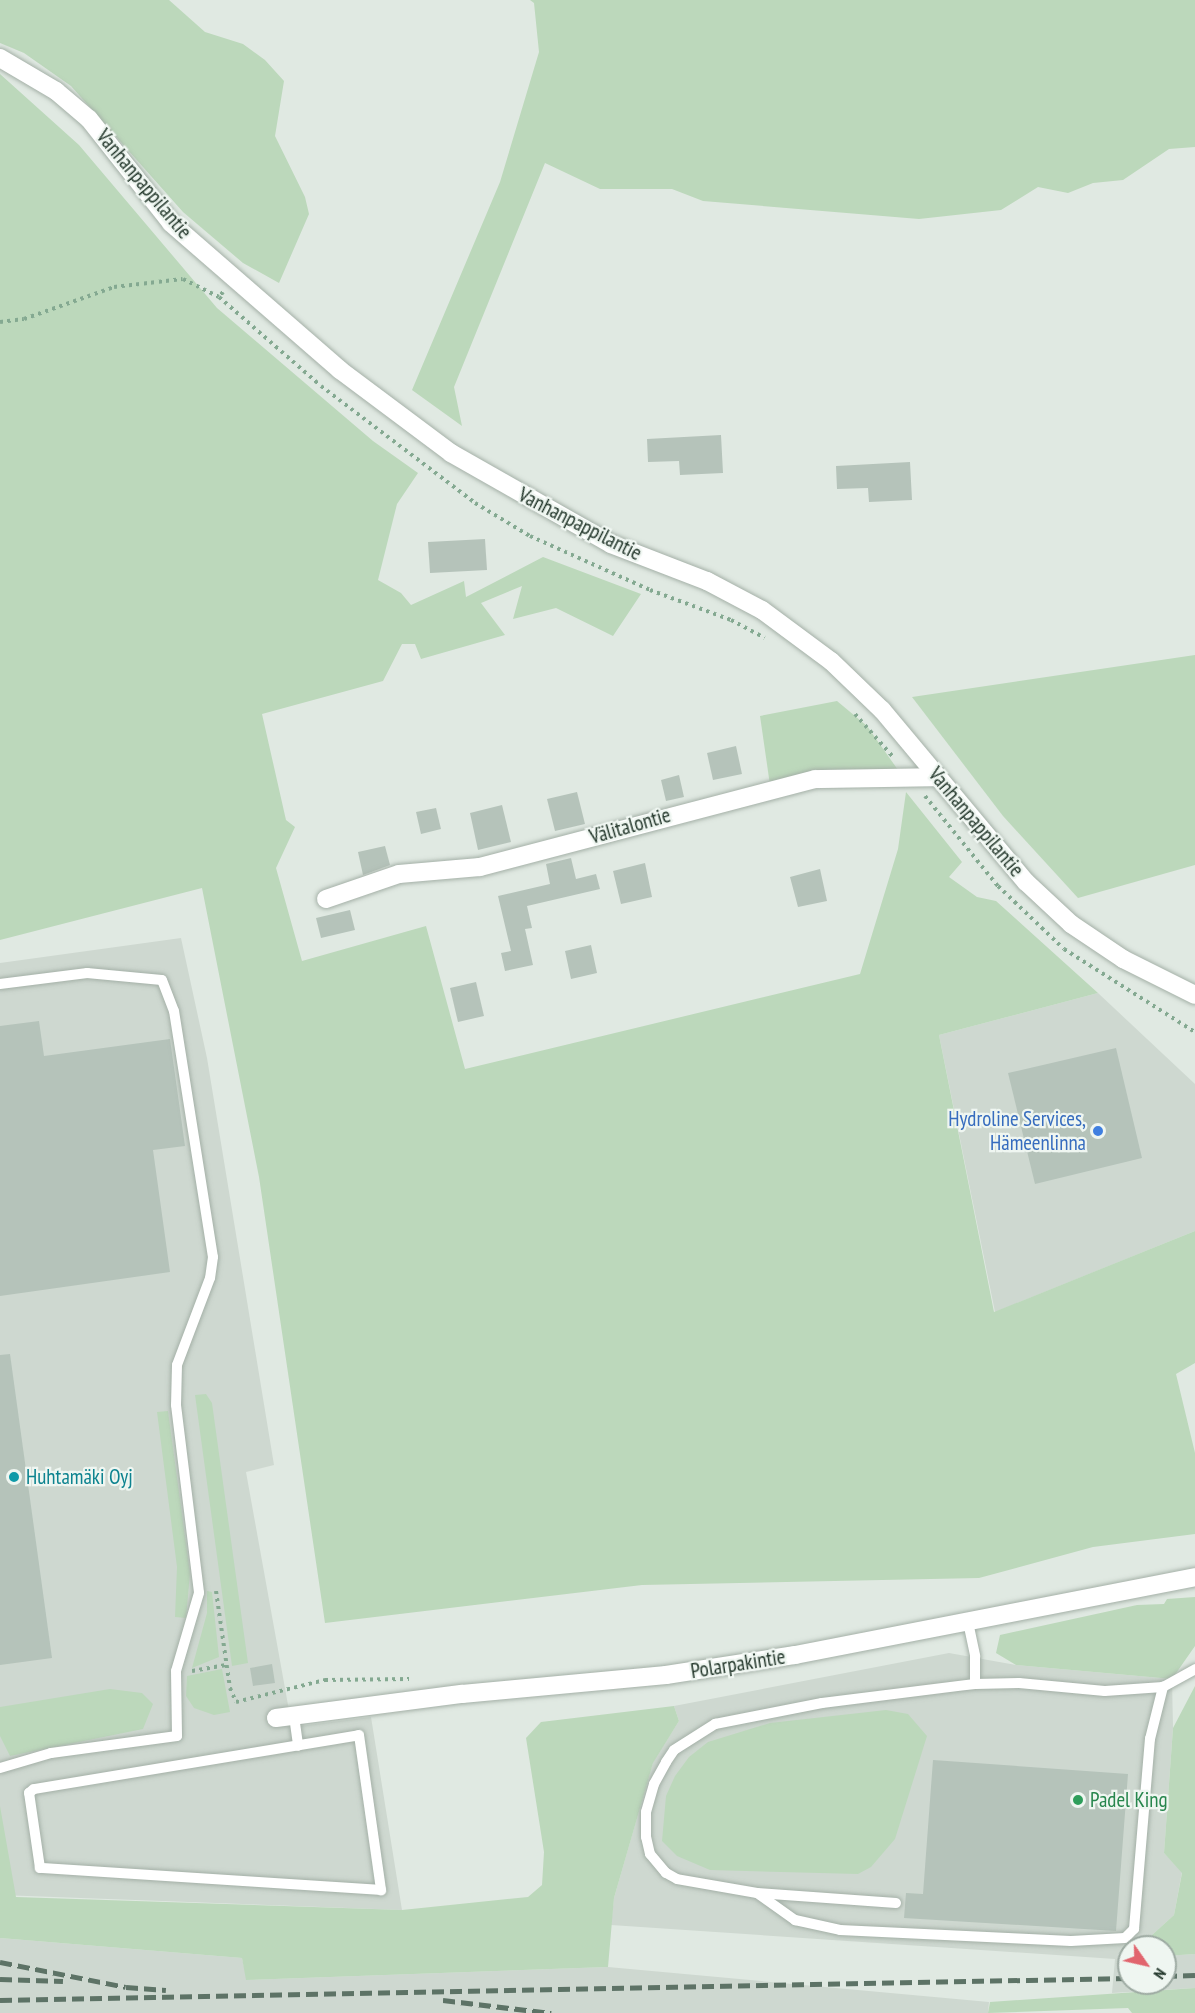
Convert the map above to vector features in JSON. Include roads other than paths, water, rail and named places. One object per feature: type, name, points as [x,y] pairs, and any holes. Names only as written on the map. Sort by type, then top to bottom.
[{"type":"street","name":"Vanhanpappilantie","points":[[0,58],[56,91],[89,119],[171,223],[340,370],[451,453],[611,544],[707,581],[762,610],[831,661],[882,710],[1026,882],[1071,924],[1123,959],[1195,995]]},
{"type":"street","name":"Välitalontie","points":[[326,899],[399,874],[480,867],[815,779],[938,777]]},
{"type":"street","name":"Polarpakintie","points":[[285,1717],[462,1694],[666,1675],[968,1622],[1195,1577]]},
{"type":"lane","points":[[0,984],[87,973],[162,980],[174,1011],[213,1257],[210,1278],[177,1365],[176,1405],[199,1593],[176,1671],[177,1736],[44,1754],[0,1768]]},
{"type":"lane","points":[[968,1622],[975,1656],[975,1684]]},
{"type":"lane","points":[[896,1903],[757,1893],[677,1879],[656,1864],[646,1837],[646,1812],[654,1784],[674,1750],[715,1724],[756,1715],[975,1684],[1019,1683],[1105,1691],[1164,1688],[1195,1669]]},
{"type":"lane","points":[[757,1893],[795,1920],[840,1930],[1071,1941],[1125,1938],[1134,1929],[1150,1739],[1164,1688]]},
{"type":"lane","points":[[285,1717],[298,1746]]},
{"type":"lane","points":[[359,1735],[381,1890],[40,1868],[29,1793],[34,1789],[298,1746],[359,1735]]},
{"type":"railway","points":[[0,1962],[126,1987],[166,1990]]},
{"type":"railway","points":[[1177,1976],[1195,1975]]},
{"type":"railway","points":[[0,2000],[1117,1978]]},
{"type":"railway","points":[[0,1979],[63,1981]]},
{"type":"railway","points":[[443,2000],[551,2013]]},
{"type":"place","name":"Hydroline Services, Hämeenlinna","points":[[1098,1131]]},
{"type":"place","name":"Huhtamäki Oyj","points":[[14,1477]]},
{"type":"place","name":"Padel King","points":[[1078,1800]]}]
